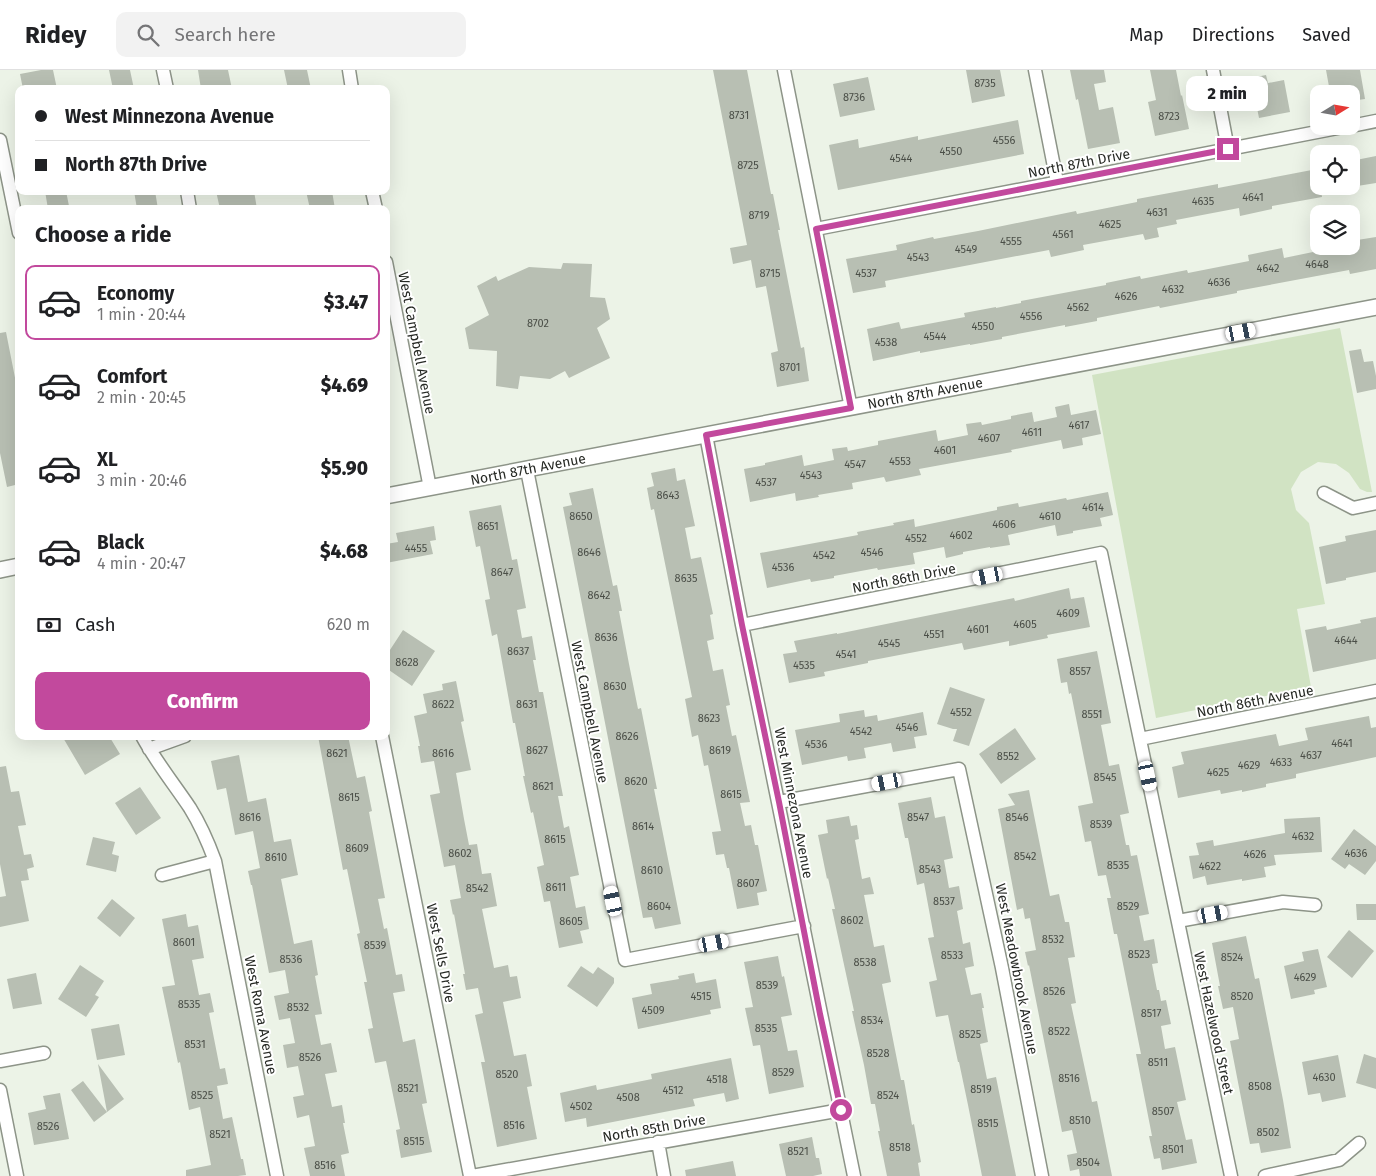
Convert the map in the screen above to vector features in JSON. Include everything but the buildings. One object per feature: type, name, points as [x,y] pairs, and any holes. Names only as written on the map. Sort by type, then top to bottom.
[{"type":"street","points":[[163,70],[166,85]]},
{"type":"street","points":[[349,70],[351,85]]},
{"type":"street","points":[[784,70],[851,408]]},
{"type":"street","points":[[1035,70],[1057,182]]},
{"type":"street","points":[[1213,70],[1228,149]]},
{"type":"street","name":"North 87th Drive","points":[[1360,124],[1376,121]]},
{"type":"street","name":"North 87th Drive","points":[[816,229],[1310,133]]},
{"type":"street","points":[[0,140],[15,213]]},
{"type":"street","name":"West Campbell Avenue","points":[[390,283],[430,488]]},
{"type":"street","name":"North 87th Avenue","points":[[390,495],[1376,307]]},
{"type":"street","name":"West Minnezona Avenue","points":[[706,435],[742,625],[854,1176]]},
{"type":"street","name":"West Campbell Avenue","points":[[527,470],[624,960],[804,926]]},
{"type":"street","points":[[1324,493],[1353,508],[1376,503]]},
{"type":"street","name":"North 86th Drive","points":[[742,625],[1101,554]]},
{"type":"street","name":"West Hazelwood Street","points":[[1101,554],[1231,1176]]},
{"type":"street","points":[[0,570],[15,567]]},
{"type":"street","name":"North 86th Avenue","points":[[1140,739],[1376,691]]},
{"type":"street","name":"West Roma Avenue","points":[[144,740],[191,809],[206,837],[215,861],[277,1176]]},
{"type":"street","points":[[149,749],[175,740]]},
{"type":"street","name":"West Sells Drive","points":[[383,740],[471,1176]]},
{"type":"street","name":"West Meadowbrook Avenue","points":[[779,802],[959,769],[1002,968],[1042,1176]]},
{"type":"street","points":[[162,874],[215,861]]},
{"type":"street","points":[[1178,921],[1283,902],[1315,905]]},
{"type":"street","points":[[0,1062],[44,1053]]},
{"type":"street","points":[[0,1090],[17,1176]]},
{"type":"street","name":"North 85th Drive","points":[[471,1176],[841,1110]]},
{"type":"street","points":[[658,1142],[664,1176]]},
{"type":"street","points":[[1265,1176],[1339,1160],[1359,1143]]},
{"type":"green space","points":[[1340,328],[1372,492],[1360,489],[1349,473],[1336,464],[1318,462],[1301,472],[1291,489],[1296,510],[1309,523],[1325,604],[1297,609],[1311,687],[1156,718],[1092,375]]},
{"type":"route","points":[[841,1110],[742,625],[706,435],[851,408],[816,229],[1228,149]]}]
